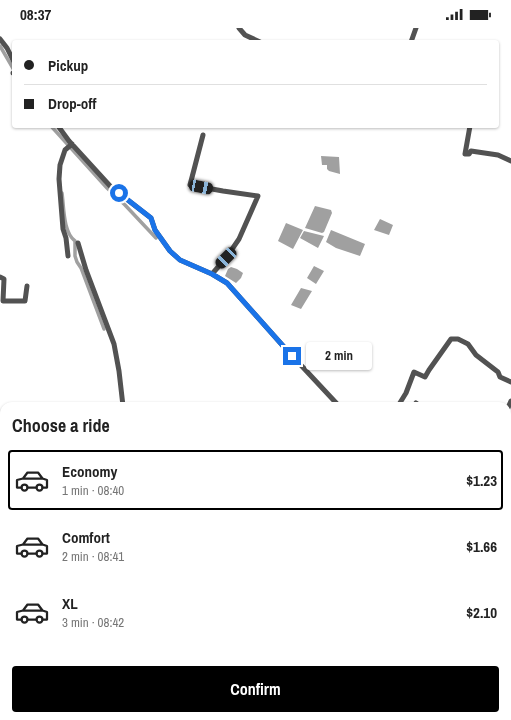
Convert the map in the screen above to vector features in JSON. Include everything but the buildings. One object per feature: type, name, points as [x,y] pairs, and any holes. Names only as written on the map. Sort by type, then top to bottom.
[{"type":"street","points":[[239,28],[245,35],[256,40]]},
{"type":"street","points":[[411,40],[416,28]]},
{"type":"street","points":[[0,39],[12,58]]},
{"type":"street","points":[[60,128],[111,187],[151,218],[155,230],[170,251],[180,260],[212,274],[227,283],[335,402]]},
{"type":"street","points":[[470,128],[465,154],[468,154],[470,151],[498,155],[511,161]]},
{"type":"street","points":[[203,135],[190,185],[258,196],[239,239],[226,258],[212,274]]},
{"type":"street","points":[[68,256],[66,238],[63,229],[59,179],[60,165],[65,150],[72,144]]},
{"type":"street","points":[[78,242],[86,270],[114,344],[123,402]]},
{"type":"street","points":[[0,277],[4,279],[2,300],[4,302],[24,302],[26,298],[27,286]]},
{"type":"street","points":[[400,402],[406,393],[414,372],[425,377],[428,370],[451,339],[458,339],[468,344],[476,355],[498,372],[500,377],[511,382]]},
{"type":"shaded area","points":[[321,156],[339,157],[340,174],[329,171],[327,169],[327,165],[322,165]]},
{"type":"shaded area","points":[[315,206],[331,210],[332,213],[324,232],[322,233],[305,228]]},
{"type":"shaded area","points":[[380,219],[393,225],[389,235],[374,230]]},
{"type":"shaded area","points":[[286,223],[303,230],[293,249],[278,241]]},
{"type":"shaded area","points":[[331,230],[365,244],[360,256],[336,248],[326,242]]},
{"type":"shaded area","points":[[304,231],[324,236],[318,248],[300,238]]},
{"type":"shaded area","points":[[314,266],[324,271],[316,284],[307,278]]},
{"type":"shaded area","points":[[231,267],[243,273],[241,278],[236,283],[225,276],[228,269]]},
{"type":"shaded area","points":[[301,288],[312,291],[301,309],[291,305]]},
{"type":"waterway","points":[[0,46],[12,67]]},
{"type":"waterway","points":[[53,128],[107,188],[156,238]]},
{"type":"waterway","points":[[62,193],[66,226],[68,232],[75,241],[75,256],[104,329]]},
{"type":"route","points":[[119,193],[151,218],[155,230],[170,251],[180,260],[212,274],[227,283],[292,356]]}]
